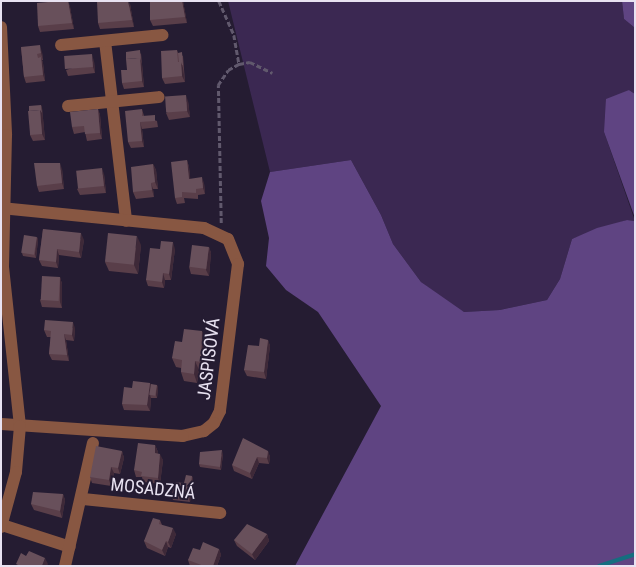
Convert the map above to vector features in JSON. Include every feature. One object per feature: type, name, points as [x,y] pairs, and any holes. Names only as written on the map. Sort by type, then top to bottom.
[{"type":"street","points":[[1,27],[6,136],[3,267],[20,426],[16,472],[2,526],[70,547]]},
{"type":"street","points":[[61,45],[164,36]]},
{"type":"street","points":[[106,41],[111,102],[126,221]]},
{"type":"street","points":[[68,106],[159,98]]},
{"type":"street","points":[[3,208],[204,228],[218,232]]},
{"type":"street","name":"JASPISOVÁ","points":[[1,424],[183,436],[204,431],[214,423],[220,411],[238,264],[235,250],[218,232]]},
{"type":"street","name":"MOSADZNÁ","points":[[64,566],[83,499],[93,443]]},
{"type":"street","name":"MOSADZNÁ","points":[[83,499],[220,513]]},
{"type":"path","points":[[219,1],[234,35],[239,64]]},
{"type":"path","points":[[218,232],[222,210],[218,181],[218,85],[228,70],[239,64],[250,62],[273,73]]},
{"type":"shaded area","points":[[228,1],[622,1],[624,19],[635,28],[635,94],[629,90],[604,132],[635,221],[627,220],[572,239],[560,279],[547,300],[500,310],[464,312],[455,309],[421,282],[393,244],[381,215],[351,160],[270,172]]},
{"type":"shaded area","points":[[622,1],[635,1],[635,28],[624,19]]},
{"type":"shaded area","points":[[629,90],[635,94],[635,218],[604,132],[606,99]]},
{"type":"shaded area","points":[[351,160],[381,215],[393,244],[421,282],[464,312],[500,310],[547,300],[560,279],[572,239],[597,228],[627,220],[635,221],[635,566],[295,566],[381,406],[318,312],[286,290],[266,266],[269,238],[261,201],[270,172]]},
{"type":"building","points":[[68,1],[72,23],[38,26],[37,3]]},
{"type":"building","points":[[97,1],[128,1],[132,20],[98,23]]},
{"type":"building","points":[[150,1],[182,1],[185,17],[150,20]]},
{"type":"building","points":[[40,45],[41,53],[37,54],[38,58],[41,57],[43,75],[24,77],[21,47]]},
{"type":"building","points":[[140,50],[141,61],[140,58],[126,59],[126,52]]},
{"type":"building","points":[[177,50],[178,62],[181,62],[182,76],[162,78],[161,51]]},
{"type":"building","points":[[182,52],[183,65],[179,62],[178,53]]},
{"type":"building","points":[[92,54],[93,67],[65,69],[64,56]]},
{"type":"building","points":[[140,58],[142,81],[122,83],[121,70],[127,70],[126,59]]},
{"type":"building","points":[[186,95],[187,111],[166,112],[165,96]]},
{"type":"building","points":[[41,105],[42,113],[40,110],[29,111],[29,106]]},
{"type":"building","points":[[98,109],[100,133],[85,134],[84,126],[72,127],[70,112]]},
{"type":"building","points":[[142,109],[142,116],[155,115],[155,121],[140,122],[142,141],[128,142],[125,111]]},
{"type":"building","points":[[40,110],[42,134],[30,135],[28,111]]},
{"type":"building","points":[[187,160],[189,179],[202,177],[203,188],[196,189],[196,193],[182,192],[182,197],[175,198],[171,162]]},
{"type":"building","points":[[34,163],[60,163],[62,183],[37,186]]},
{"type":"building","points":[[153,164],[155,182],[151,183],[152,190],[133,192],[131,167]]},
{"type":"building","points":[[102,168],[104,186],[78,189],[76,171]]},
{"type":"building","points":[[43,229],[81,233],[79,252],[57,249],[56,262],[39,260]]},
{"type":"building","points":[[108,233],[137,236],[134,265],[105,262]]},
{"type":"building","points":[[24,235],[37,237],[34,255],[21,253]]},
{"type":"building","points":[[161,241],[173,242],[169,274],[163,273],[162,282],[146,280],[150,248],[160,249]]},
{"type":"building","points":[[192,245],[209,247],[206,269],[189,267]]},
{"type":"building","points":[[42,276],[60,277],[59,301],[41,300]]},
{"type":"building","points":[[45,320],[73,322],[72,335],[64,334],[67,355],[49,354],[51,331],[44,330]]},
{"type":"building","points":[[184,329],[202,331],[201,362],[195,361],[194,374],[181,372],[182,360],[172,358],[175,341],[182,342]]},
{"type":"building","points":[[260,338],[268,340],[264,372],[244,370],[248,345],[259,346]]},
{"type":"building","points":[[133,381],[150,383],[147,405],[122,404],[124,387],[132,388]]},
{"type":"building","points":[[151,384],[157,385],[155,396],[149,395]]},
{"type":"building","points":[[243,438],[268,451],[267,458],[257,457],[250,473],[232,465]]},
{"type":"building","points":[[138,443],[155,445],[155,453],[160,454],[158,478],[141,476],[142,472],[134,470]]},
{"type":"building","points":[[96,446],[122,451],[118,468],[111,467],[109,480],[90,477]]},
{"type":"building","points":[[222,450],[220,467],[199,464],[200,452]]},
{"type":"building","points":[[186,475],[192,476],[189,499],[172,497],[174,482],[184,483]]},
{"type":"building","points":[[33,492],[63,494],[60,511],[31,504]]},
{"type":"building","points":[[153,518],[160,520],[159,524],[173,528],[168,542],[166,541],[162,550],[144,541]]},
{"type":"building","points":[[247,524],[267,534],[252,554],[234,540]]},
{"type":"building","points":[[203,542],[219,549],[213,566],[204,566],[188,560],[193,548],[200,550]]},
{"type":"building","points":[[29,551],[45,558],[42,566],[20,566],[16,564],[21,553],[26,556]]},
{"type":"waterway","points":[[599,566],[635,554]]}]
